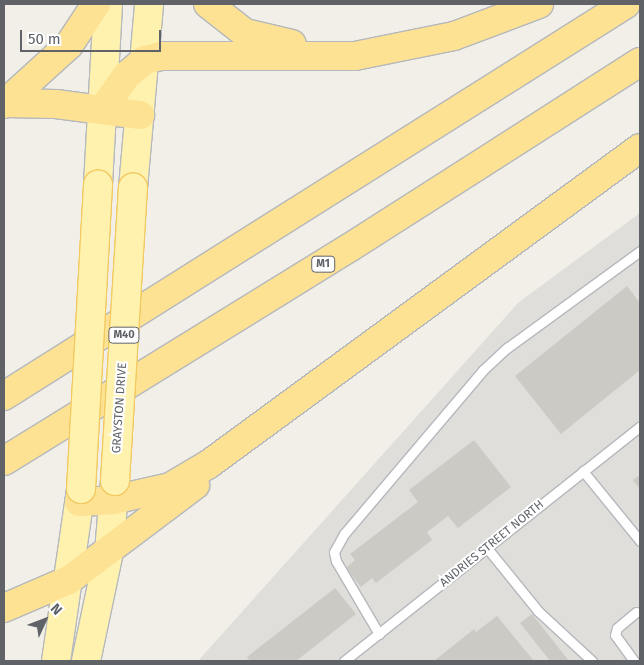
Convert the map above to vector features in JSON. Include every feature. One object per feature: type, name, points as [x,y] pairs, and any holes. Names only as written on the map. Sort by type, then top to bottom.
[{"type":"highway","points":[[5,104],[69,45],[96,4]]},
{"type":"highway","points":[[208,4],[245,33],[285,44],[327,46],[454,36]]},
{"type":"highway","points":[[102,110],[127,75],[145,60],[161,56],[355,56],[454,36],[539,4]]},
{"type":"highway","points":[[4,396],[626,4]]},
{"type":"highway","name":"M1","points":[[4,461],[349,248],[640,62]]},
{"type":"highway","points":[[5,104],[56,104],[140,115]]},
{"type":"highway","points":[[80,496],[114,491],[170,487],[209,464],[387,336],[640,148]]},
{"type":"highway","points":[[4,608],[69,580],[109,552],[387,336]]},
{"type":"main road","name":"M40","points":[[56,661],[80,496],[108,4]]},
{"type":"main road","name":"GRAYSTON DRIVE","points":[[86,661],[109,552],[134,188],[149,4]]},
{"type":"lane","points":[[379,634],[336,560],[334,552],[344,534],[483,370],[507,348],[640,251]]},
{"type":"lane","name":"ANDRIES STREET NORTH","points":[[344,661],[640,426]]},
{"type":"lane","points":[[583,471],[640,541]]},
{"type":"lane","points":[[487,548],[538,611],[592,661]]},
{"type":"lane","points":[[634,661],[615,635],[617,628],[636,612]]},
{"type":"shaded area","points":[[640,213],[640,661],[198,661],[519,302]]},
{"type":"building","points":[[627,286],[640,303],[640,370],[561,434],[515,376]]},
{"type":"building","points":[[474,440],[511,487],[458,528],[448,516],[427,532],[432,540],[376,583],[372,578],[361,587],[346,568],[355,560],[350,554],[418,502],[409,490]]},
{"type":"building","points":[[640,475],[640,489],[633,480]]},
{"type":"building","points":[[335,588],[356,614],[296,661],[250,661],[247,657]]},
{"type":"building","points":[[532,614],[569,661],[550,661],[520,623]]},
{"type":"building","points":[[497,616],[534,661],[434,661],[474,629],[476,632]]}]
